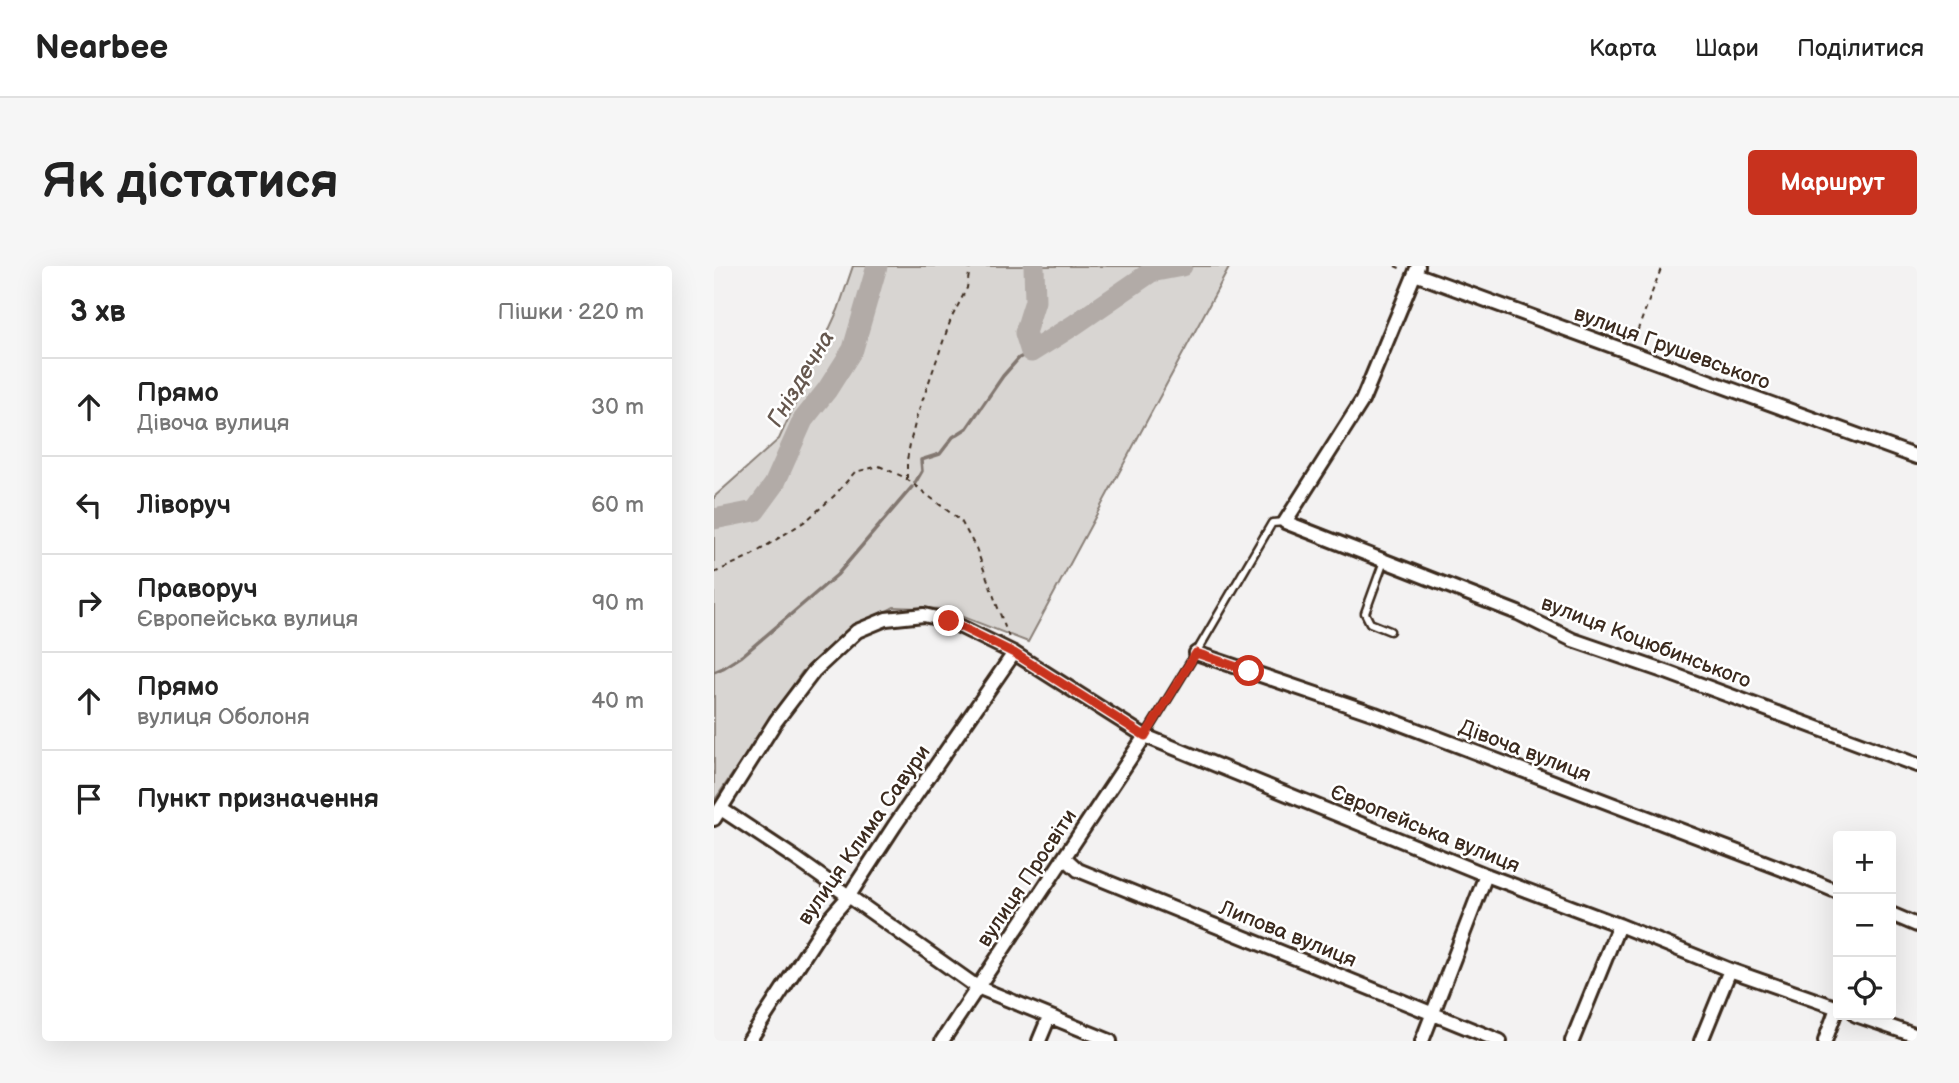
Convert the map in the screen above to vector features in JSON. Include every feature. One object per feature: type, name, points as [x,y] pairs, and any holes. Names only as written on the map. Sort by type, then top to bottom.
[{"type":"street","name":"вулиця Грушевського","points":[[1416,270],[1630,353],[1917,457]]},
{"type":"street","points":[[1285,522],[1362,401],[1416,270]]},
{"type":"street","name":"вулиця Коцюбинського","points":[[1285,522],[1518,613],[1573,640],[1917,765]]},
{"type":"street","name":"Європейська вулиця","points":[[717,814],[776,721],[814,671],[857,631],[887,619],[924,615],[949,621],[1014,653],[1145,736],[1486,875],[1730,970],[1833,1006]]},
{"type":"street","name":"вулиця Клима Савури","points":[[749,1041],[827,921],[848,897],[1014,653]]},
{"type":"street","name":"Дівоча вулиця","points":[[1196,653],[1375,714],[1833,890]]},
{"type":"street","name":"вулиця Просвіти","points":[[942,1041],[1145,736]]},
{"type":"street","points":[[717,814],[795,858],[977,987],[1110,1041]]},
{"type":"street","name":"Липова вулиця","points":[[1065,858],[1078,870],[1500,1041]]},
{"type":"street","points":[[1422,1041],[1486,875]]},
{"type":"street","points":[[1896,916],[1917,925]]},
{"type":"street","points":[[1572,1041],[1619,925]]},
{"type":"street","points":[[1701,1041],[1730,970]]},
{"type":"street","points":[[1039,1041],[1049,1017]]},
{"type":"street","points":[[1825,1041],[1833,1020]]},
{"type":"street","points":[[1871,1020],[1917,1036]]},
{"type":"lane","points":[[1145,736],[1272,523],[1285,522]]},
{"type":"lane","points":[[1384,561],[1365,612],[1370,623],[1390,631]]},
{"type":"path","points":[[907,480],[907,460],[914,427],[951,320],[967,288],[970,266]]},
{"type":"path","points":[[1630,353],[1662,266]]},
{"type":"path","points":[[714,573],[752,555],[807,520],[834,496],[855,472],[879,466],[904,477],[961,521],[976,548],[1014,653]]},
{"type":"shaded area","points":[[853,266],[1230,266],[1028,642],[943,609],[894,607],[843,634],[802,672],[714,801],[714,497],[779,439],[838,310]]},
{"type":"waterway","name":"Гніздечна","points":[[714,519],[755,511],[774,485],[803,420],[827,390],[853,349],[877,266]]},
{"type":"waterway","name":"Гніздечна","points":[[1034,266],[1035,301],[1025,333],[1031,352],[1151,272],[1182,266]]},
{"type":"waterway","points":[[915,483],[922,471],[921,460],[940,454],[953,437],[967,428],[1003,376],[1019,358],[1031,352]]},
{"type":"waterway","points":[[714,672],[742,656],[837,575],[912,487]]},
{"type":"route","points":[[949,621],[1014,653],[1145,736],[1196,653],[1249,671]]}]
